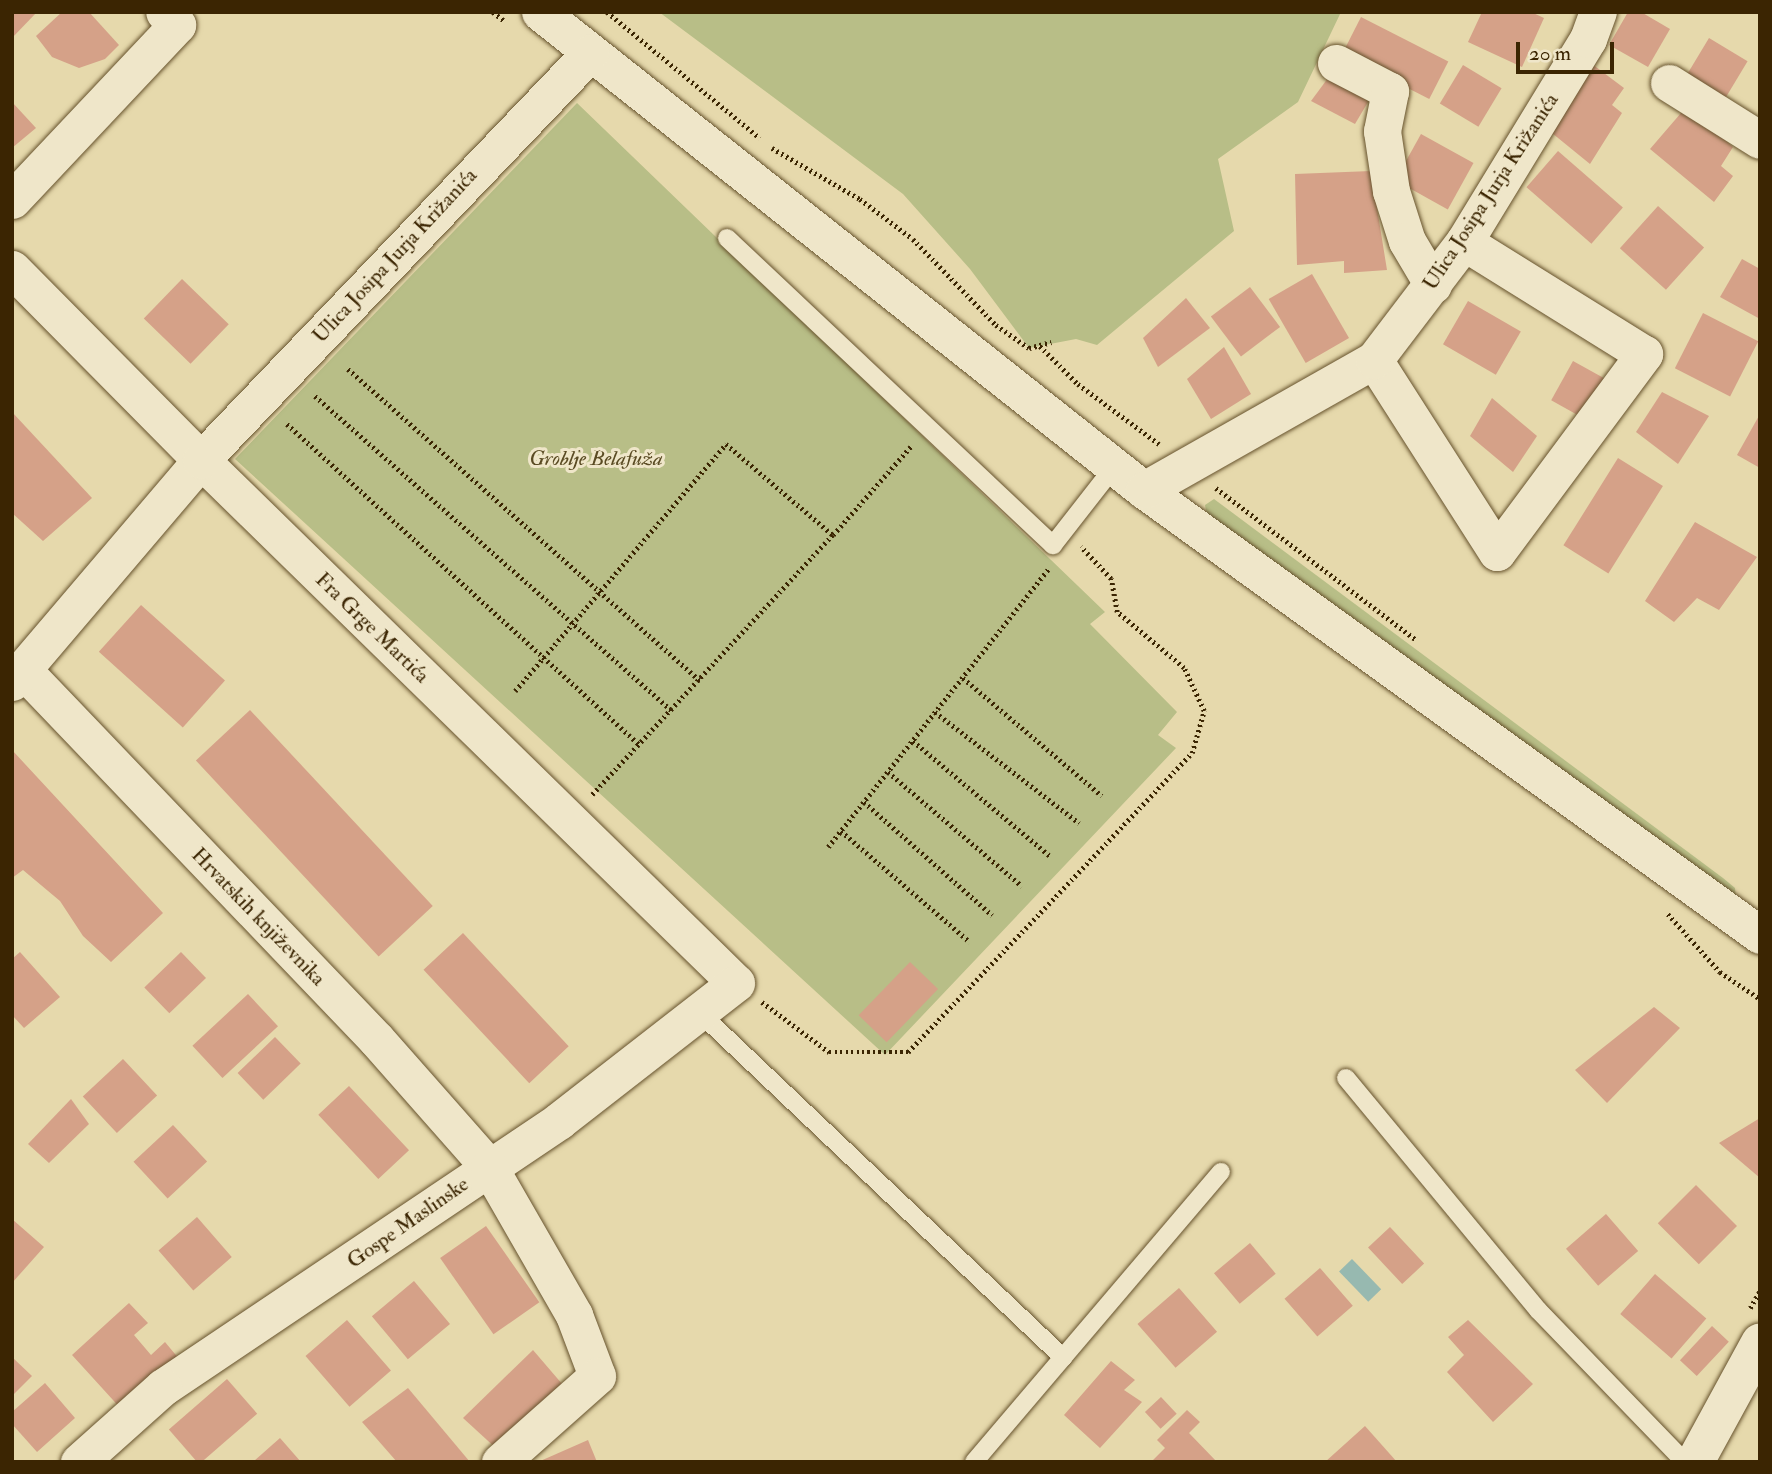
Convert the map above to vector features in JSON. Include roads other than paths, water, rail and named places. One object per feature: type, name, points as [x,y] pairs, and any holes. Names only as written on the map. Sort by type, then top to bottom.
[{"type":"main road","points":[[1695,1462],[1760,1343]]},
{"type":"street","points":[[12,200],[177,25],[164,12]]},
{"type":"street","points":[[540,12],[1144,490],[1760,935]]},
{"type":"street","name":"Ulica Josipa Jurja Križanića","points":[[1144,490],[1374,360],[1464,242],[1588,39],[1598,12]]},
{"type":"street","name":"Ulica Josipa Jurja Križanića","points":[[17,676],[201,460],[590,53]]},
{"type":"street","points":[[1336,63],[1390,91],[1382,131],[1391,191],[1407,241],[1433,285]]},
{"type":"street","points":[[1669,83],[1760,140]]},
{"type":"street","points":[[1374,360],[1497,552],[1644,354],[1464,242]]},
{"type":"street","name":"Fra Grge Martića","points":[[12,269],[201,460],[736,983]]},
{"type":"street","name":"Hrvatskih književnika","points":[[17,676],[376,1039],[489,1167],[574,1315],[597,1376],[500,1462]]},
{"type":"street","name":"Gospe Maslinske","points":[[79,1462],[163,1387],[489,1167],[701,1014],[736,983]]},
{"type":"lane","points":[[727,238],[1053,545],[1114,467]]},
{"type":"lane","points":[[701,1014],[1063,1358]]},
{"type":"lane","points":[[1346,1078],[1538,1310],[1685,1462]]},
{"type":"lane","points":[[974,1462],[1220,1172]]},
{"type":"water","points":[[1352,1259],[1381,1289],[1368,1302],[1339,1272]]},
{"type":"park label","name":"Groblje Belafuža","points":[[596,459]]}]
